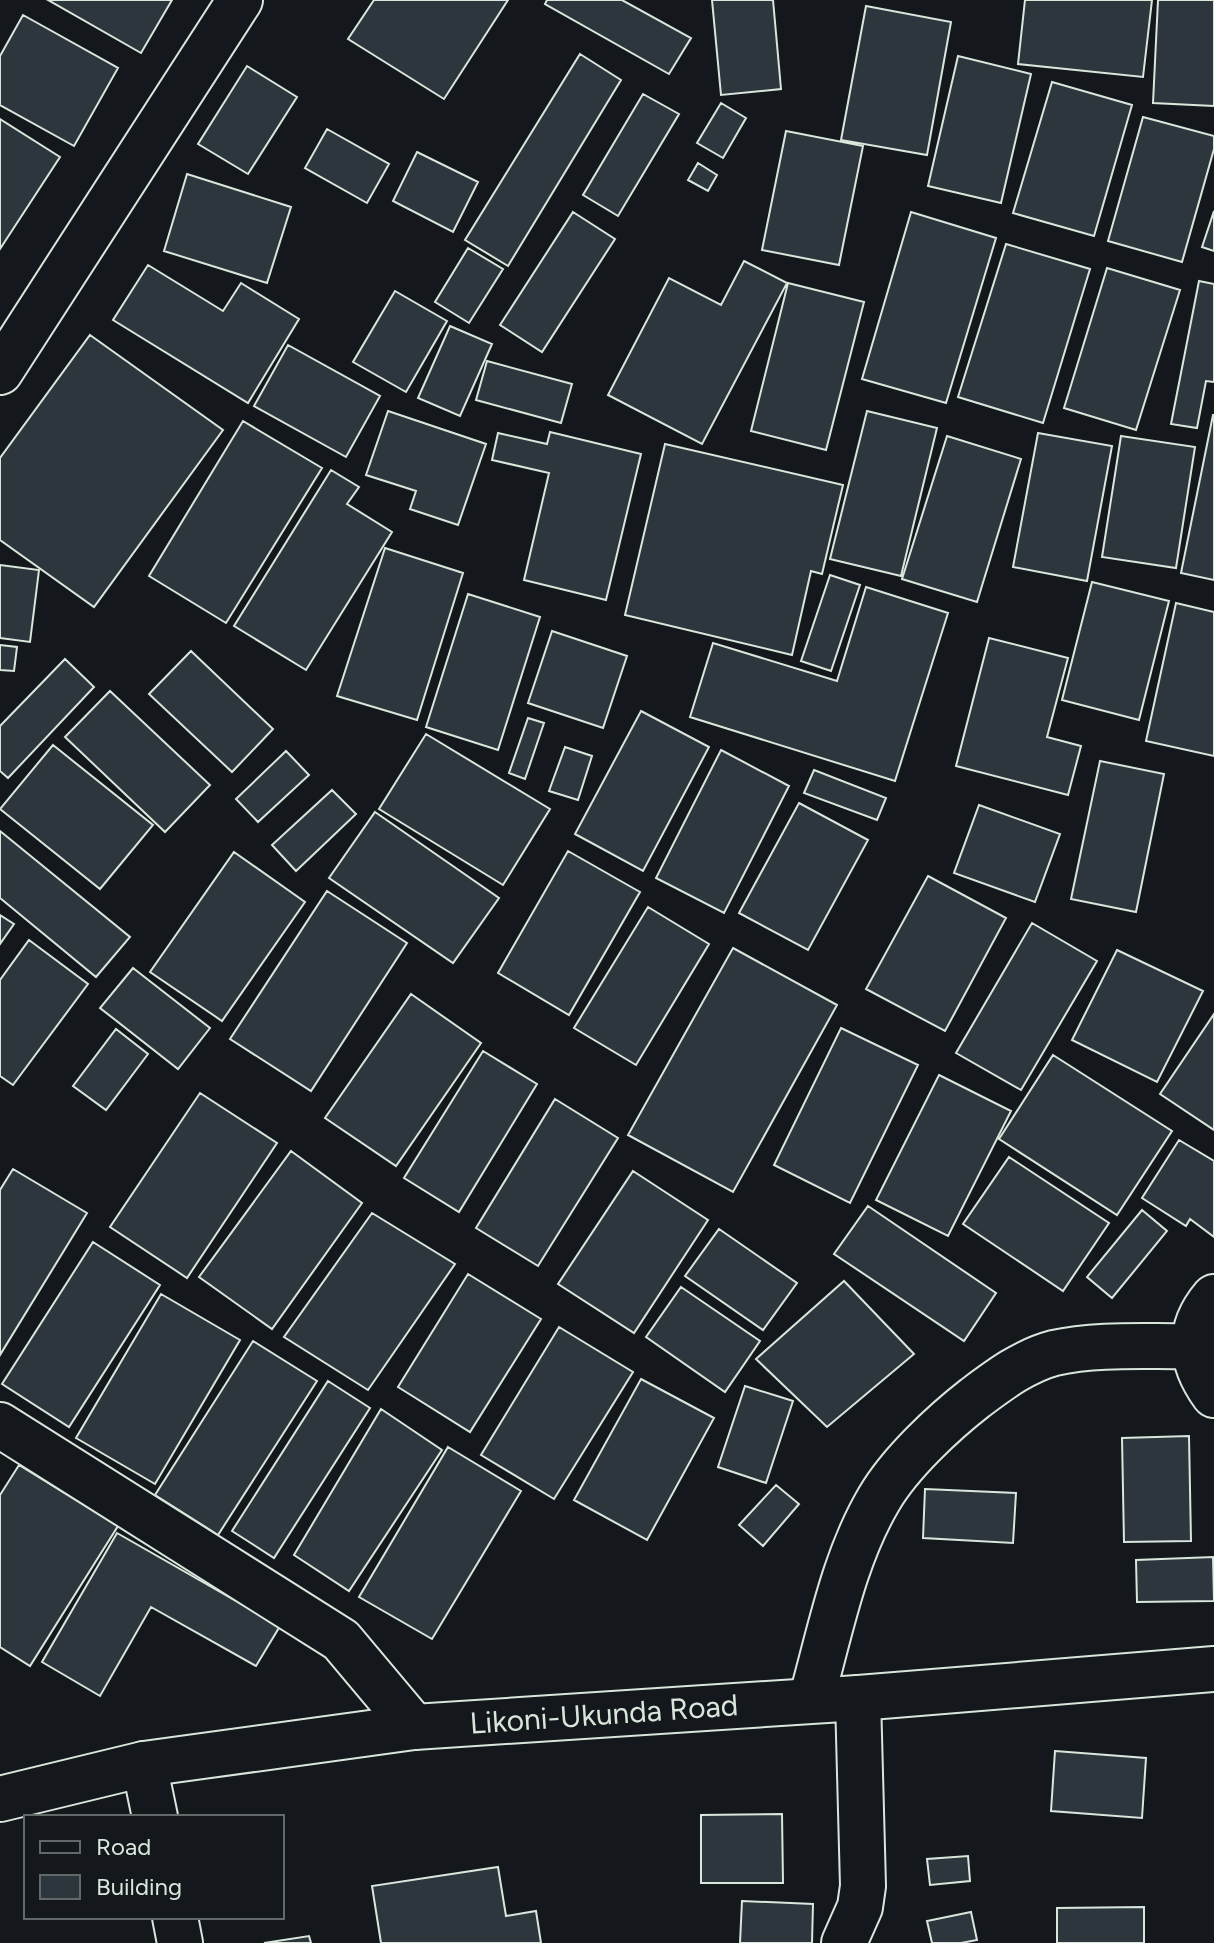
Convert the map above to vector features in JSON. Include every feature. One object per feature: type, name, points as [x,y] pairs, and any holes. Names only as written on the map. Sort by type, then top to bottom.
[{"type":"main road","points":[[0,372],[240,0]]},
{"type":"main road","points":[[1214,1297],[1198,1322],[1194,1346],[1195,1363],[1214,1395]]},
{"type":"main road","points":[[811,1700],[851,1558],[880,1497],[924,1443],[1011,1371],[1054,1354],[1097,1349],[1194,1346]]},
{"type":"main road","points":[[0,1425],[341,1640],[414,1727]]},
{"type":"main road","name":"Likoni-Ukunda Road","points":[[0,1799],[144,1764],[414,1727],[858,1698],[1214,1669]]},
{"type":"main road","points":[[844,1943],[860,1907],[863,1886],[858,1698]]},
{"type":"main road","points":[[144,1764],[155,1815]]},
{"type":"main road","points":[[175,1919],[180,1943]]},
{"type":"building","points":[[48,0],[172,0],[141,53]]},
{"type":"building","points":[[374,0],[508,0],[444,99],[348,39]]},
{"type":"building","points":[[547,0],[622,0],[691,38],[669,74],[545,4]]},
{"type":"building","points":[[712,0],[773,0],[781,89],[721,95]]},
{"type":"building","points":[[1025,0],[1152,0],[1143,77],[1018,64]]},
{"type":"building","points":[[1158,0],[1214,0],[1214,106],[1153,103]]},
{"type":"building","points":[[866,6],[951,22],[927,155],[841,140]]},
{"type":"building","points":[[23,15],[118,68],[74,146],[0,105],[0,56]]},
{"type":"building","points":[[580,54],[621,80],[508,266],[465,240]]},
{"type":"building","points":[[958,56],[1031,74],[1001,203],[928,186]]},
{"type":"building","points":[[247,66],[297,97],[248,174],[198,144]]},
{"type":"building","points":[[1052,82],[1132,105],[1094,236],[1013,213]]},
{"type":"building","points":[[643,94],[679,114],[618,216],[583,195]]},
{"type":"building","points":[[721,103],[746,118],[723,158],[697,143]]},
{"type":"building","points":[[1143,117],[1214,136],[1214,149],[1182,262],[1108,241]]},
{"type":"building","points":[[0,119],[60,157],[0,249]]},
{"type":"building","points":[[327,129],[389,164],[367,203],[305,168]]},
{"type":"building","points":[[786,131],[863,146],[839,265],[762,250]]},
{"type":"building","points":[[417,152],[478,182],[453,232],[393,201]]},
{"type":"building","points":[[698,163],[717,175],[708,191],[688,180]]},
{"type":"building","points":[[187,174],[291,207],[267,283],[164,251]]},
{"type":"building","points":[[1214,211],[1214,251],[1202,247]]},
{"type":"building","points":[[573,212],[615,239],[542,352],[500,325]]},
{"type":"building","points":[[911,212],[996,238],[946,403],[862,379]]},
{"type":"building","points":[[1006,244],[1090,269],[1043,423],[958,397]]},
{"type":"building","points":[[468,248],[503,269],[469,323],[435,302]]},
{"type":"building","points":[[744,261],[787,283],[702,444],[608,395],[669,278],[721,305]]},
{"type":"building","points":[[148,265],[223,311],[241,283],[299,319],[248,403],[113,320]]},
{"type":"building","points":[[1107,268],[1180,290],[1136,430],[1064,408]]},
{"type":"building","points":[[1199,281],[1214,284],[1214,382],[1206,381],[1197,428],[1171,424]]},
{"type":"building","points":[[788,283],[864,302],[826,450],[751,431]]},
{"type":"building","points":[[395,291],[447,321],[406,392],[353,362]]},
{"type":"building","points":[[450,326],[492,344],[460,416],[418,398]]},
{"type":"building","points":[[90,335],[223,430],[94,607],[0,540],[0,458]]},
{"type":"building","points":[[288,345],[380,396],[346,457],[254,406]]},
{"type":"building","points":[[487,361],[572,384],[561,423],[476,400]]},
{"type":"building","points":[[388,411],[486,444],[458,525],[410,509],[416,491],[366,475]]},
{"type":"building","points":[[867,411],[937,428],[901,576],[830,559]]},
{"type":"building","points":[[1214,415],[1214,580],[1181,573]]},
{"type":"building","points":[[243,421],[322,468],[226,623],[149,576]]},
{"type":"building","points":[[550,432],[641,454],[606,600],[524,580],[549,473],[492,460],[498,433],[547,444]]},
{"type":"building","points":[[1038,433],[1112,446],[1087,581],[1013,567]]},
{"type":"building","points":[[947,436],[1021,459],[977,602],[902,579]]},
{"type":"building","points":[[1121,436],[1195,447],[1176,568],[1102,557]]},
{"type":"building","points":[[665,444],[843,485],[822,574],[811,571],[792,655],[625,615]]},
{"type":"building","points":[[331,470],[359,487],[347,504],[392,532],[306,670],[234,626]]},
{"type":"building","points":[[385,548],[463,573],[417,720],[337,696]]},
{"type":"building","points":[[0,565],[39,570],[30,642],[0,638]]},
{"type":"building","points":[[830,575],[860,585],[831,671],[801,661]]},
{"type":"building","points":[[1092,582],[1169,601],[1139,720],[1062,700]]},
{"type":"building","points":[[866,587],[948,613],[895,781],[690,717],[713,643],[837,681]]},
{"type":"building","points":[[468,594],[540,617],[498,750],[426,727]]},
{"type":"building","points":[[1176,603],[1214,612],[1214,756],[1146,741]]},
{"type":"building","points":[[552,631],[627,656],[603,728],[528,703]]},
{"type":"building","points":[[989,638],[1068,658],[1047,737],[1081,746],[1068,795],[956,766]]},
{"type":"building","points":[[0,645],[17,647],[14,671],[0,670]]},
{"type":"building","points":[[191,651],[273,729],[232,772],[149,694]]},
{"type":"building","points":[[65,659],[94,687],[8,778],[0,771],[0,726]]},
{"type":"building","points":[[110,691],[210,785],[165,832],[65,737]]},
{"type":"building","points":[[641,711],[709,747],[643,871],[575,834]]},
{"type":"building","points":[[528,718],[544,723],[525,779],[509,773]]},
{"type":"building","points":[[426,734],[550,809],[503,885],[379,809]]},
{"type":"building","points":[[53,745],[153,825],[100,889],[0,809]]},
{"type":"building","points":[[565,747],[592,756],[578,800],[549,791]]},
{"type":"building","points":[[721,750],[789,786],[724,913],[656,878]]},
{"type":"building","points":[[286,751],[309,775],[258,822],[236,799]]},
{"type":"building","points":[[1100,761],[1164,774],[1136,912],[1071,899]]},
{"type":"building","points":[[814,770],[886,798],[877,820],[804,793]]},
{"type":"building","points":[[332,790],[356,814],[296,871],[272,845]]},
{"type":"building","points":[[799,803],[868,840],[808,950],[739,913]]},
{"type":"building","points":[[979,805],[1060,834],[1035,902],[954,873]]},
{"type":"building","points":[[375,812],[499,898],[453,963],[329,878]]},
{"type":"building","points":[[0,831],[130,937],[96,977],[0,898]]},
{"type":"building","points":[[568,851],[640,892],[569,1015],[498,973]]},
{"type":"building","points":[[234,852],[305,902],[222,1021],[150,972]]},
{"type":"building","points":[[928,876],[1006,918],[945,1031],[866,989]]},
{"type":"building","points":[[327,891],[407,943],[311,1091],[230,1039]]},
{"type":"building","points":[[648,907],[709,944],[636,1065],[574,1028]]},
{"type":"building","points":[[0,915],[14,924],[0,944]]},
{"type":"building","points":[[1032,923],[1097,961],[1021,1090],[956,1053]]},
{"type":"building","points":[[29,940],[88,984],[13,1085],[0,1076],[0,980]]},
{"type":"building","points":[[733,948],[837,1005],[733,1192],[628,1135]]},
{"type":"building","points":[[1117,950],[1203,991],[1157,1082],[1072,1040]]},
{"type":"building","points":[[133,968],[210,1028],[178,1069],[100,1008]]},
{"type":"building","points":[[411,994],[481,1043],[396,1166],[325,1118]]},
{"type":"building","points":[[1214,1014],[1214,1130],[1160,1094]]},
{"type":"building","points":[[841,1028],[918,1065],[850,1203],[774,1165]]},
{"type":"building","points":[[116,1029],[148,1054],[106,1110],[73,1086]]},
{"type":"building","points":[[483,1051],[537,1084],[459,1212],[404,1178]]},
{"type":"building","points":[[1053,1055],[1172,1131],[1117,1215],[999,1139]]},
{"type":"building","points":[[939,1075],[1011,1111],[948,1236],[876,1200]]},
{"type":"building","points":[[200,1093],[277,1143],[187,1278],[110,1227]]},
{"type":"building","points":[[555,1099],[618,1138],[538,1266],[476,1228]]},
{"type":"building","points":[[1179,1140],[1214,1161],[1214,1237],[1190,1219],[1186,1226],[1142,1198]]},
{"type":"building","points":[[291,1151],[362,1203],[272,1329],[199,1277]]},
{"type":"building","points":[[1009,1157],[1109,1223],[1063,1291],[963,1224]]},
{"type":"building","points":[[13,1169],[87,1213],[0,1355],[0,1190]]},
{"type":"building","points":[[633,1171],[708,1220],[634,1333],[558,1284]]},
{"type":"building","points":[[868,1206],[996,1293],[964,1341],[834,1254]]},
{"type":"building","points":[[1142,1210],[1167,1231],[1112,1298],[1087,1277]]},
{"type":"building","points":[[372,1213],[455,1264],[368,1390],[284,1337]]},
{"type":"building","points":[[719,1229],[797,1283],[763,1330],[685,1276]]},
{"type":"building","points":[[93,1242],[160,1285],[69,1427],[2,1384]]},
{"type":"building","points":[[468,1274],[541,1319],[470,1432],[398,1387]]},
{"type":"building","points":[[844,1281],[914,1354],[827,1427],[756,1359]]},
{"type":"building","points":[[681,1287],[760,1341],[725,1392],[646,1337]]},
{"type":"building","points":[[161,1294],[240,1340],[155,1484],[76,1438]]},
{"type":"building","points":[[559,1327],[633,1372],[554,1499],[481,1455]]},
{"type":"building","points":[[253,1341],[317,1381],[218,1535],[155,1495]]},
{"type":"building","points":[[641,1379],[714,1418],[647,1540],[574,1500]]},
{"type":"building","points":[[328,1381],[370,1408],[274,1558],[232,1531]]},
{"type":"building","points":[[745,1386],[793,1401],[766,1483],[718,1467]]},
{"type":"building","points":[[381,1409],[442,1450],[349,1591],[294,1555]]},
{"type":"building","points":[[1189,1436],[1191,1541],[1124,1542],[1122,1438]]},
{"type":"building","points":[[448,1447],[521,1491],[432,1639],[359,1597]]},
{"type":"building","points":[[19,1465],[118,1526],[30,1666],[0,1647],[0,1495]]},
{"type":"building","points":[[776,1485],[799,1504],[763,1546],[739,1525]]},
{"type":"building","points":[[925,1489],[1016,1493],[1013,1543],[923,1538]]},
{"type":"building","points":[[117,1533],[280,1626],[256,1666],[151,1607],[100,1696],[42,1662]]},
{"type":"building","points":[[1213,1557],[1214,1601],[1137,1602],[1136,1560]]},
{"type":"building","points":[[1055,1751],[1146,1758],[1142,1818],[1051,1811]]},
{"type":"building","points":[[782,1814],[783,1883],[701,1883],[701,1815]]},
{"type":"building","points":[[968,1856],[970,1881],[930,1885],[927,1859]]},
{"type":"building","points":[[498,1867],[506,1916],[536,1911],[541,1943],[381,1943],[372,1886]]},
{"type":"building","points":[[742,1901],[813,1904],[812,1943],[740,1943]]},
{"type":"building","points":[[1144,1907],[1144,1943],[1057,1943],[1057,1908]]},
{"type":"building","points":[[971,1912],[977,1940],[932,1943],[927,1921]]},
{"type":"building","points":[[309,1936],[311,1943],[264,1943]]}]
